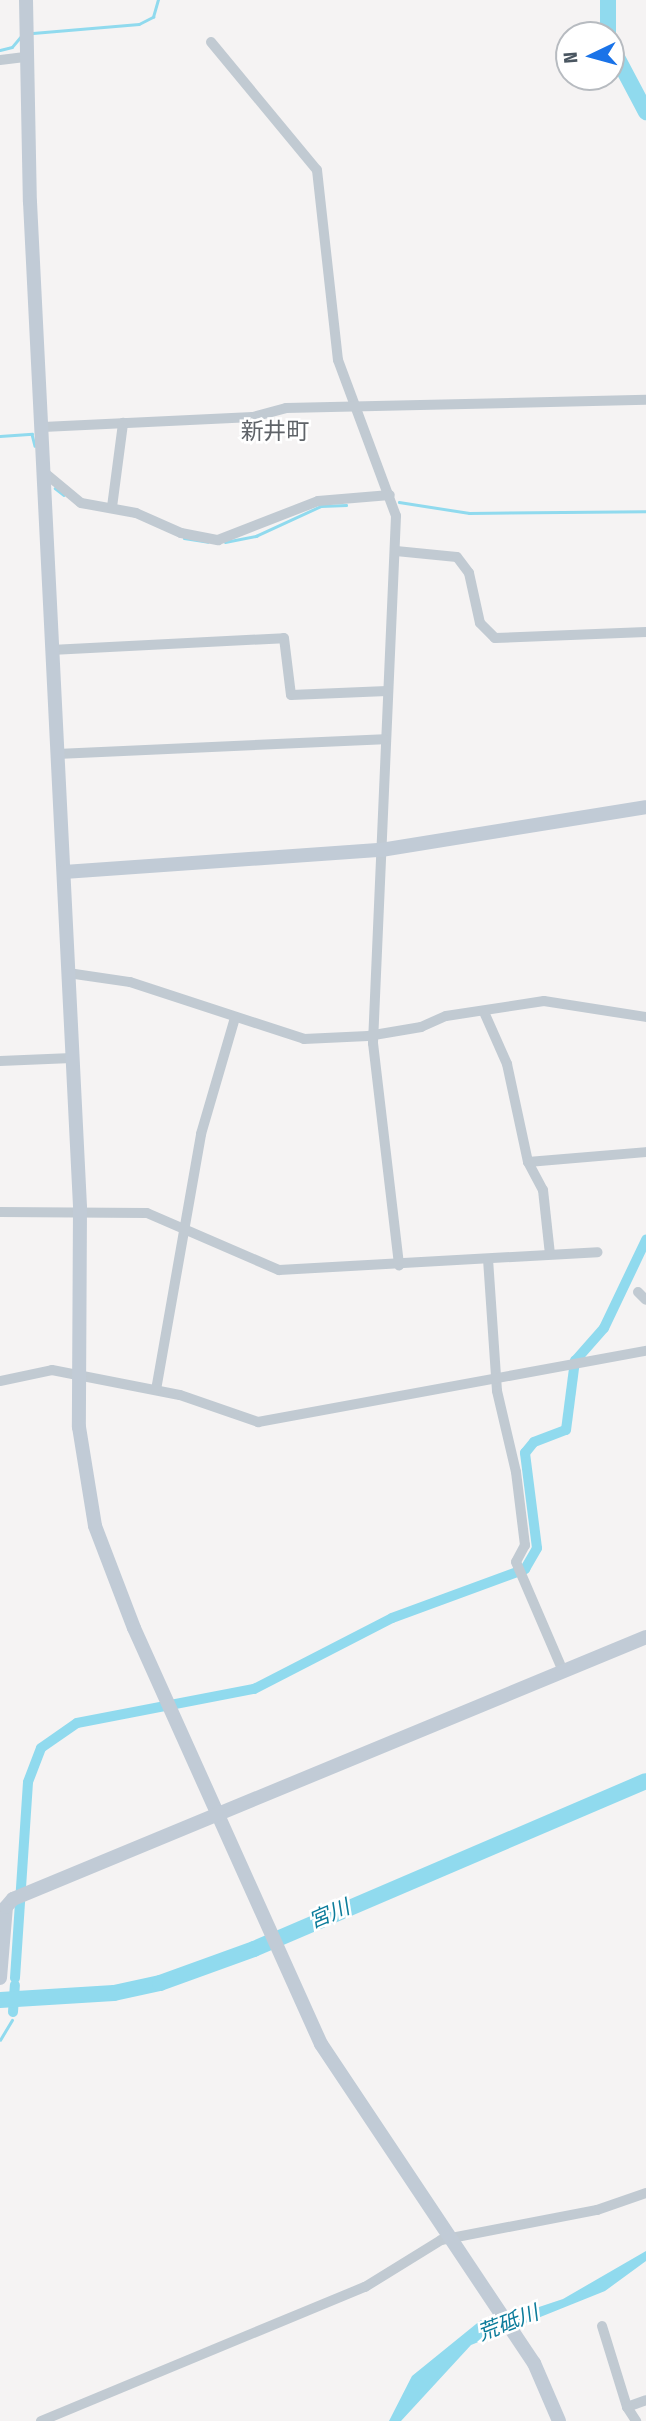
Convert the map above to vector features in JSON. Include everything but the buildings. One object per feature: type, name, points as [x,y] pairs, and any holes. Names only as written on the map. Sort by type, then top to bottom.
[{"type":"street","points":[[26,0],[25,57],[51,650],[80,1208],[79,1427],[94,1526],[169,1706],[330,2060],[531,2358],[559,2421]]},
{"type":"street","points":[[211,43],[317,170],[335,345],[352,406],[390,495],[396,551],[384,739],[374,1034],[377,1103],[399,1265]]},
{"type":"street","points":[[0,60],[25,57]]},
{"type":"street","points":[[43,427],[352,406],[401,410],[646,400]]},
{"type":"street","points":[[112,507],[123,423]]},
{"type":"street","points":[[45,473],[81,503],[112,507],[181,533],[218,540],[318,501],[390,495]]},
{"type":"street","points":[[396,551],[457,557],[469,573],[480,623],[495,638],[646,632]]},
{"type":"street","points":[[51,650],[284,638],[290,695],[387,691]]},
{"type":"street","points":[[57,754],[384,739]]},
{"type":"street","points":[[64,872],[381,850],[646,807]]},
{"type":"street","points":[[68,973],[130,982],[294,1038],[374,1034],[552,1001],[646,1017]]},
{"type":"street","points":[[484,1012],[507,1064],[528,1162],[543,1190],[550,1254]]},
{"type":"street","points":[[156,1390],[201,1134],[235,1018]]},
{"type":"street","points":[[0,1061],[72,1058]]},
{"type":"street","points":[[528,1162],[646,1152]]},
{"type":"street","points":[[0,1212],[80,1208],[137,1211],[186,1229],[279,1270],[597,1252]]},
{"type":"street","points":[[488,1259],[496,1381],[516,1472],[525,1545],[520,1570],[563,1671]]},
{"type":"street","points":[[638,1292],[646,1300]]},
{"type":"street","points":[[0,1381],[39,1370],[156,1390],[258,1422],[406,1392],[496,1381],[646,1351]]},
{"type":"street","points":[[0,1978],[6,1907],[20,1896],[646,1637]]},
{"type":"street","points":[[41,2421],[365,2287],[399,2270],[415,2252],[449,2237],[597,2210],[646,2193]]},
{"type":"street","points":[[602,2326],[627,2407],[636,2421]]},
{"type":"street","points":[[627,2407],[646,2400]]},
{"type":"water","name":"荒砥川","points":[[646,2251],[646,2261],[605,2291],[471,2345],[401,2421],[389,2421],[412,2376],[481,2320],[509,2317],[563,2299]]},
{"type":"waterway","points":[[33,33],[139,24],[153,17],[158,0]]},
{"type":"waterway","points":[[608,0],[608,21]]},
{"type":"waterway","points":[[0,50],[12,47],[23,34]]},
{"type":"waterway","points":[[625,72],[646,112]]},
{"type":"waterway","points":[[0,436],[32,434],[35,446]]},
{"type":"waterway","points":[[55,488],[64,495]]},
{"type":"waterway","points":[[399,502],[469,513],[646,511]]},
{"type":"waterway","points":[[225,542],[256,536],[321,506],[346,505]]},
{"type":"waterway","points":[[184,538],[208,542]]},
{"type":"waterway","points":[[15,1978],[28,1782],[41,1748],[77,1723],[254,1689],[392,1618],[525,1569],[537,1548],[525,1453],[534,1442],[566,1430],[575,1361],[604,1328],[646,1240]]},
{"type":"waterway","name":"宮川","points":[[0,2000],[114,1993],[160,1983],[254,1949],[646,1781]]},
{"type":"waterway","name":"宮川","points":[[13,2012],[15,1985]]},
{"type":"waterway","points":[[0,2040],[12,2020]]},
{"type":"district","name":"新井町","points":[[275,431]]}]
